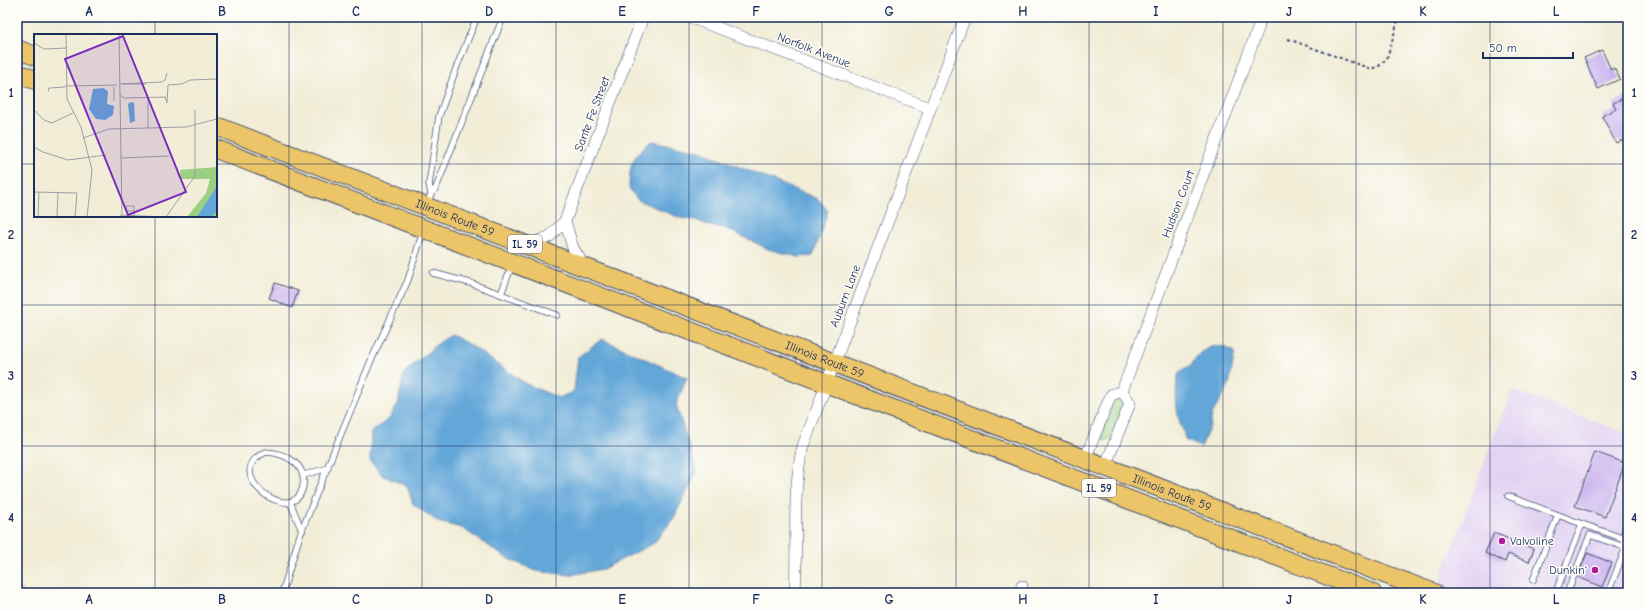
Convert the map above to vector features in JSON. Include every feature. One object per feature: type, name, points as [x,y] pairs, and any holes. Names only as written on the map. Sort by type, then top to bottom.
[{"type":"main road","points":[[17,49],[34,56]]},
{"type":"main road","points":[[17,73],[34,80]]},
{"type":"main road","name":"Illinois Route 59","points":[[217,126],[428,200],[526,245],[1434,593]]},
{"type":"main road","name":"Illinois Route 59","points":[[217,149],[1372,593]]},
{"type":"street","name":"Sante Fe Street","points":[[526,245],[549,237],[565,221],[643,17]]},
{"type":"street","name":"Norfolk Avenue","points":[[689,17],[930,108]]},
{"type":"street","name":"Auburn Lane","points":[[795,593],[797,566],[795,494],[803,446],[965,17]]},
{"type":"street","name":"Hudson Court","points":[[1085,459],[1111,395],[1122,391],[1259,26]]},
{"type":"street","points":[[565,221],[573,248],[584,267]]},
{"type":"street","points":[[1105,467],[1130,403],[1122,391]]},
{"type":"street","points":[[17,590],[23,593]]},
{"type":"lane","points":[[428,200],[438,116],[456,66],[477,17]]},
{"type":"lane","points":[[428,200],[436,188],[503,17]]},
{"type":"lane","points":[[282,593],[302,532],[370,363],[408,280],[424,229]]},
{"type":"lane","points":[[501,294],[512,263]]},
{"type":"lane","points":[[433,273],[501,294],[557,316]]},
{"type":"lane","points":[[274,453],[294,462],[301,468],[304,475],[301,493],[290,502],[279,501],[260,491],[251,481],[249,473],[252,462],[261,454],[274,453]]},
{"type":"lane","points":[[304,475],[328,468]]},
{"type":"lane","points":[[1508,496],[1622,538],[1627,547]]},
{"type":"lane","points":[[290,502],[302,532]]},
{"type":"lane","points":[[1534,580],[1558,515]]},
{"type":"lane","points":[[1622,538],[1628,521]]},
{"type":"lane","points":[[1558,593],[1556,592],[1582,524]]},
{"type":"lane","points":[[1567,593],[1590,535],[1627,547]]},
{"type":"lane","points":[[1608,593],[1627,547]]},
{"type":"path","points":[[1288,39],[1371,70],[1379,66],[1387,58],[1399,17]]},
{"type":"shaded area","points":[[1512,390],[1628,434],[1628,593],[1450,593],[1437,588]]},
{"type":"green space","points":[[1118,399],[1122,401],[1123,405],[1110,439],[1104,441],[1101,435],[1114,401]]},
{"type":"water","points":[[652,141],[700,151],[818,199],[828,211],[813,256],[798,257],[768,249],[725,228],[710,226],[696,220],[680,218],[638,200],[629,189],[631,167],[640,151]]},
{"type":"water","points":[[451,335],[470,345],[526,384],[559,398],[574,391],[578,357],[602,339],[687,378],[676,404],[697,472],[673,519],[654,543],[603,569],[570,575],[536,571],[505,557],[462,528],[438,522],[413,504],[407,486],[383,476],[370,461],[371,432],[389,419],[398,404],[404,373],[436,345]]},
{"type":"water","points":[[1214,346],[1225,347],[1235,352],[1229,385],[1212,414],[1210,426],[1201,447],[1185,440],[1177,409],[1177,381],[1180,372],[1191,365],[1203,351]]},
{"type":"building","points":[[1602,50],[1611,70],[1614,68],[1620,79],[1598,89],[1584,58]]},
{"type":"building","points":[[1628,96],[1628,137],[1616,143],[1602,116],[1616,109],[1613,103]]},
{"type":"building","points":[[275,283],[298,291],[292,308],[269,298]]},
{"type":"building","points":[[1595,452],[1625,463],[1605,517],[1575,506]]},
{"type":"building","name":"Valvoline","points":[[1494,533],[1534,549],[1529,562],[1508,554],[1505,562],[1485,553]]},
{"type":"building","name":"Dunkin'","points":[[1587,553],[1612,563],[1602,587],[1578,577]]},
{"type":"place","name":"Valvoline","points":[[1502,541]]},
{"type":"place","name":"Dunkin'","points":[[1595,570]]}]
